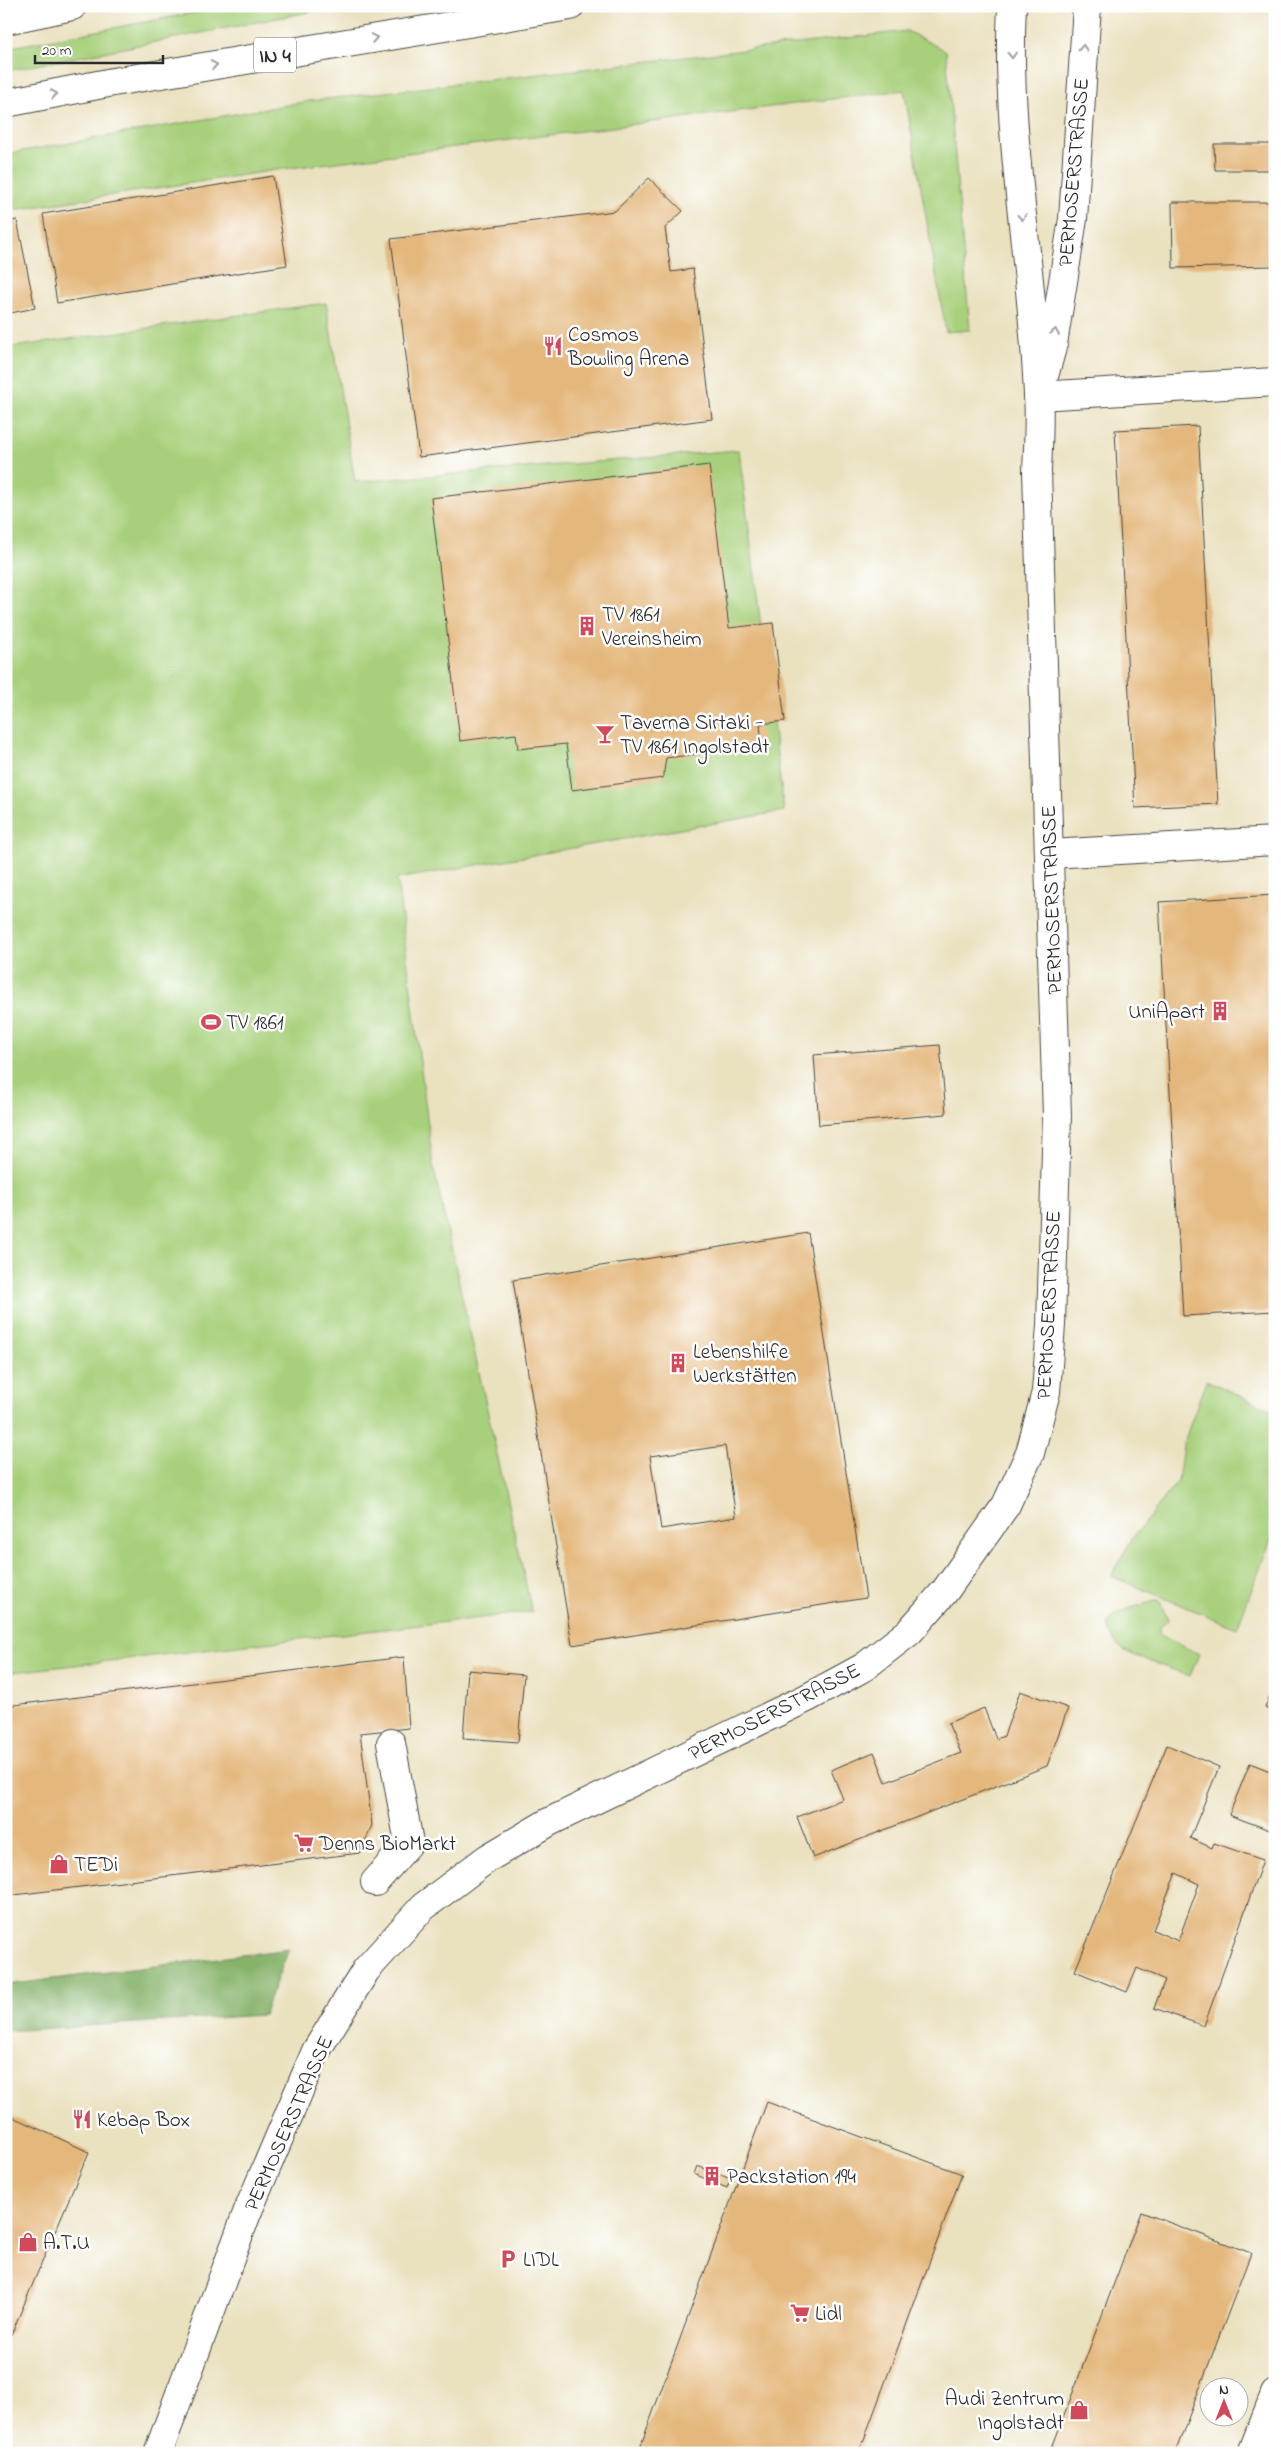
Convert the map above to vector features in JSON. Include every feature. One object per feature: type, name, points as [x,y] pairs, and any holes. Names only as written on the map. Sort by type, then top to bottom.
[{"type":"street","points":[[6,20],[72,6]]},
{"type":"street","name":"IN 4","points":[[6,103],[132,79],[570,6]]},
{"type":"street","name":"PERMOSERSTRASSE","points":[[158,2453],[247,2213],[316,2051],[366,1970],[423,1907],[488,1858],[548,1822],[807,1698],[864,1666],[909,1632],[945,1591],[1006,1505],[1030,1453],[1046,1392],[1057,1116],[1037,471],[1038,396],[1017,173],[1011,34],[1012,6]]},
{"type":"street","name":"PERMOSERSTRASSE","points":[[1038,396],[1053,344],[1073,219],[1086,6]]},
{"type":"street","points":[[1038,396],[1275,382]]},
{"type":"street","points":[[1050,854],[1275,841]]},
{"type":"street","points":[[375,1882],[409,1843],[391,1743]]},
{"type":"street","points":[[1252,2453],[1275,2394]]},
{"type":"green space","points":[[230,6],[340,6],[6,71],[6,48]]},
{"type":"green space","points":[[907,31],[946,51],[970,330],[946,332],[904,90],[290,168],[6,211],[6,154],[309,101]]},
{"type":"green space","name":"TV 1861","points":[[326,303],[355,482],[739,450],[784,811],[397,879],[433,1165],[532,1612],[6,1673],[6,348]]},
{"type":"green space","points":[[1206,1380],[1275,1412],[1275,1529],[1237,1628],[1111,1576],[1131,1540],[1178,1481],[1183,1445]]},
{"type":"green space","points":[[1159,1600],[1168,1620],[1159,1629],[1160,1635],[1199,1654],[1190,1676],[1127,1652],[1119,1646],[1111,1635],[1109,1626],[1115,1615]]},
{"type":"green space","points":[[289,1949],[263,2015],[6,2031],[6,1985]]},
{"type":"building","points":[[1214,144],[1275,144],[1275,170],[1215,170]]},
{"type":"building","points":[[273,176],[287,265],[57,303],[43,214]]},
{"type":"building","name":"Cosmos Bowling Arena","points":[[649,178],[683,211],[665,228],[671,272],[693,269],[712,419],[419,457],[391,239],[615,211]]},
{"type":"building","points":[[1172,202],[1275,202],[1275,266],[1173,268]]},
{"type":"building","points":[[17,220],[35,308],[6,314],[6,222]]},
{"type":"building","points":[[1198,426],[1218,804],[1135,808],[1115,430]]},
{"type":"building","name":"TV 1861 Vereinsheim","points":[[709,465],[729,628],[773,623],[785,721],[760,724],[762,746],[666,758],[663,778],[572,790],[566,744],[518,749],[516,734],[460,741],[431,498]]},
{"type":"building","name":"UniApart","points":[[1275,895],[1275,1311],[1183,1316],[1159,902]]},
{"type":"building","points":[[940,1045],[946,1114],[819,1125],[814,1055]]},
{"type":"building","name":"Lebenshilfe Werkstätten","points":[[808,1233],[866,1598],[572,1645],[513,1280]],"holes":[[[725,1446],[736,1517],[661,1529],[650,1456]]]},
{"type":"building","points":[[404,1657],[409,1728],[360,1733],[372,1825],[360,1853],[6,1896],[6,1706]]},
{"type":"building","points":[[468,1670],[524,1675],[518,1742],[463,1738]]},
{"type":"building","points":[[1275,1682],[1275,1712],[1265,1708]]},
{"type":"building","points":[[1020,1691],[1068,1708],[1047,1766],[813,1858],[797,1817],[843,1799],[831,1770],[874,1752],[886,1782],[961,1753],[948,1723],[984,1708],[996,1739],[1004,1736]]},
{"type":"building","points":[[1167,1745],[1219,1767],[1190,1838],[1212,1848],[1214,1843],[1263,1860],[1204,2026],[1154,2008],[1165,1980],[1137,1968],[1127,1992],[1075,1971]],"holes":[[[1176,1873],[1199,1884],[1178,1941],[1153,1930]]]},
{"type":"building","points":[[1250,1763],[1275,1773],[1275,1832],[1229,1815]]},
{"type":"building","name":"Lidl","points":[[767,2102],[962,2174],[859,2453],[638,2453]]},
{"type":"building","name":"A.T.U","points":[[6,2114],[89,2152],[11,2335],[6,2333]]},
{"type":"building","name":"Packstation 194","points":[[697,2166],[731,2178],[727,2188],[694,2174]]},
{"type":"building","points":[[1141,2212],[1251,2253],[1204,2376],[1198,2376],[1198,2392],[1175,2453],[1050,2453]]},
{"type":"place","name":"Cosmos Bowling Arena","points":[[553,346]]},
{"type":"place","name":"TV 1861 Vereinsheim","points":[[587,626]]},
{"type":"place","name":"Taverna Sirtaki - TV 1861 Ingolstadt","points":[[605,734]]},
{"type":"place","name":"UniApart","points":[[1220,1011]]},
{"type":"place","name":"TV 1861","points":[[211,1022]]},
{"type":"place","name":"Lebenshilfe Werkstätten","points":[[678,1363]]},
{"type":"place","name":"Denns BioMarkt","points":[[304,1843]]},
{"type":"place","name":"TEDi","points":[[59,1864]]},
{"type":"place","name":"Kebap Box","points":[[82,2119]]},
{"type":"place","name":"Packstation 194","points":[[712,2176]]},
{"type":"place","name":"A.T.U","points":[[28,2242]]},
{"type":"place","name":"LIDL","points":[[508,2259]]},
{"type":"place","name":"Lidl","points":[[800,2313]]},
{"type":"place","name":"Audi Zentrum Ingolstadt","points":[[1079,2410]]}]
